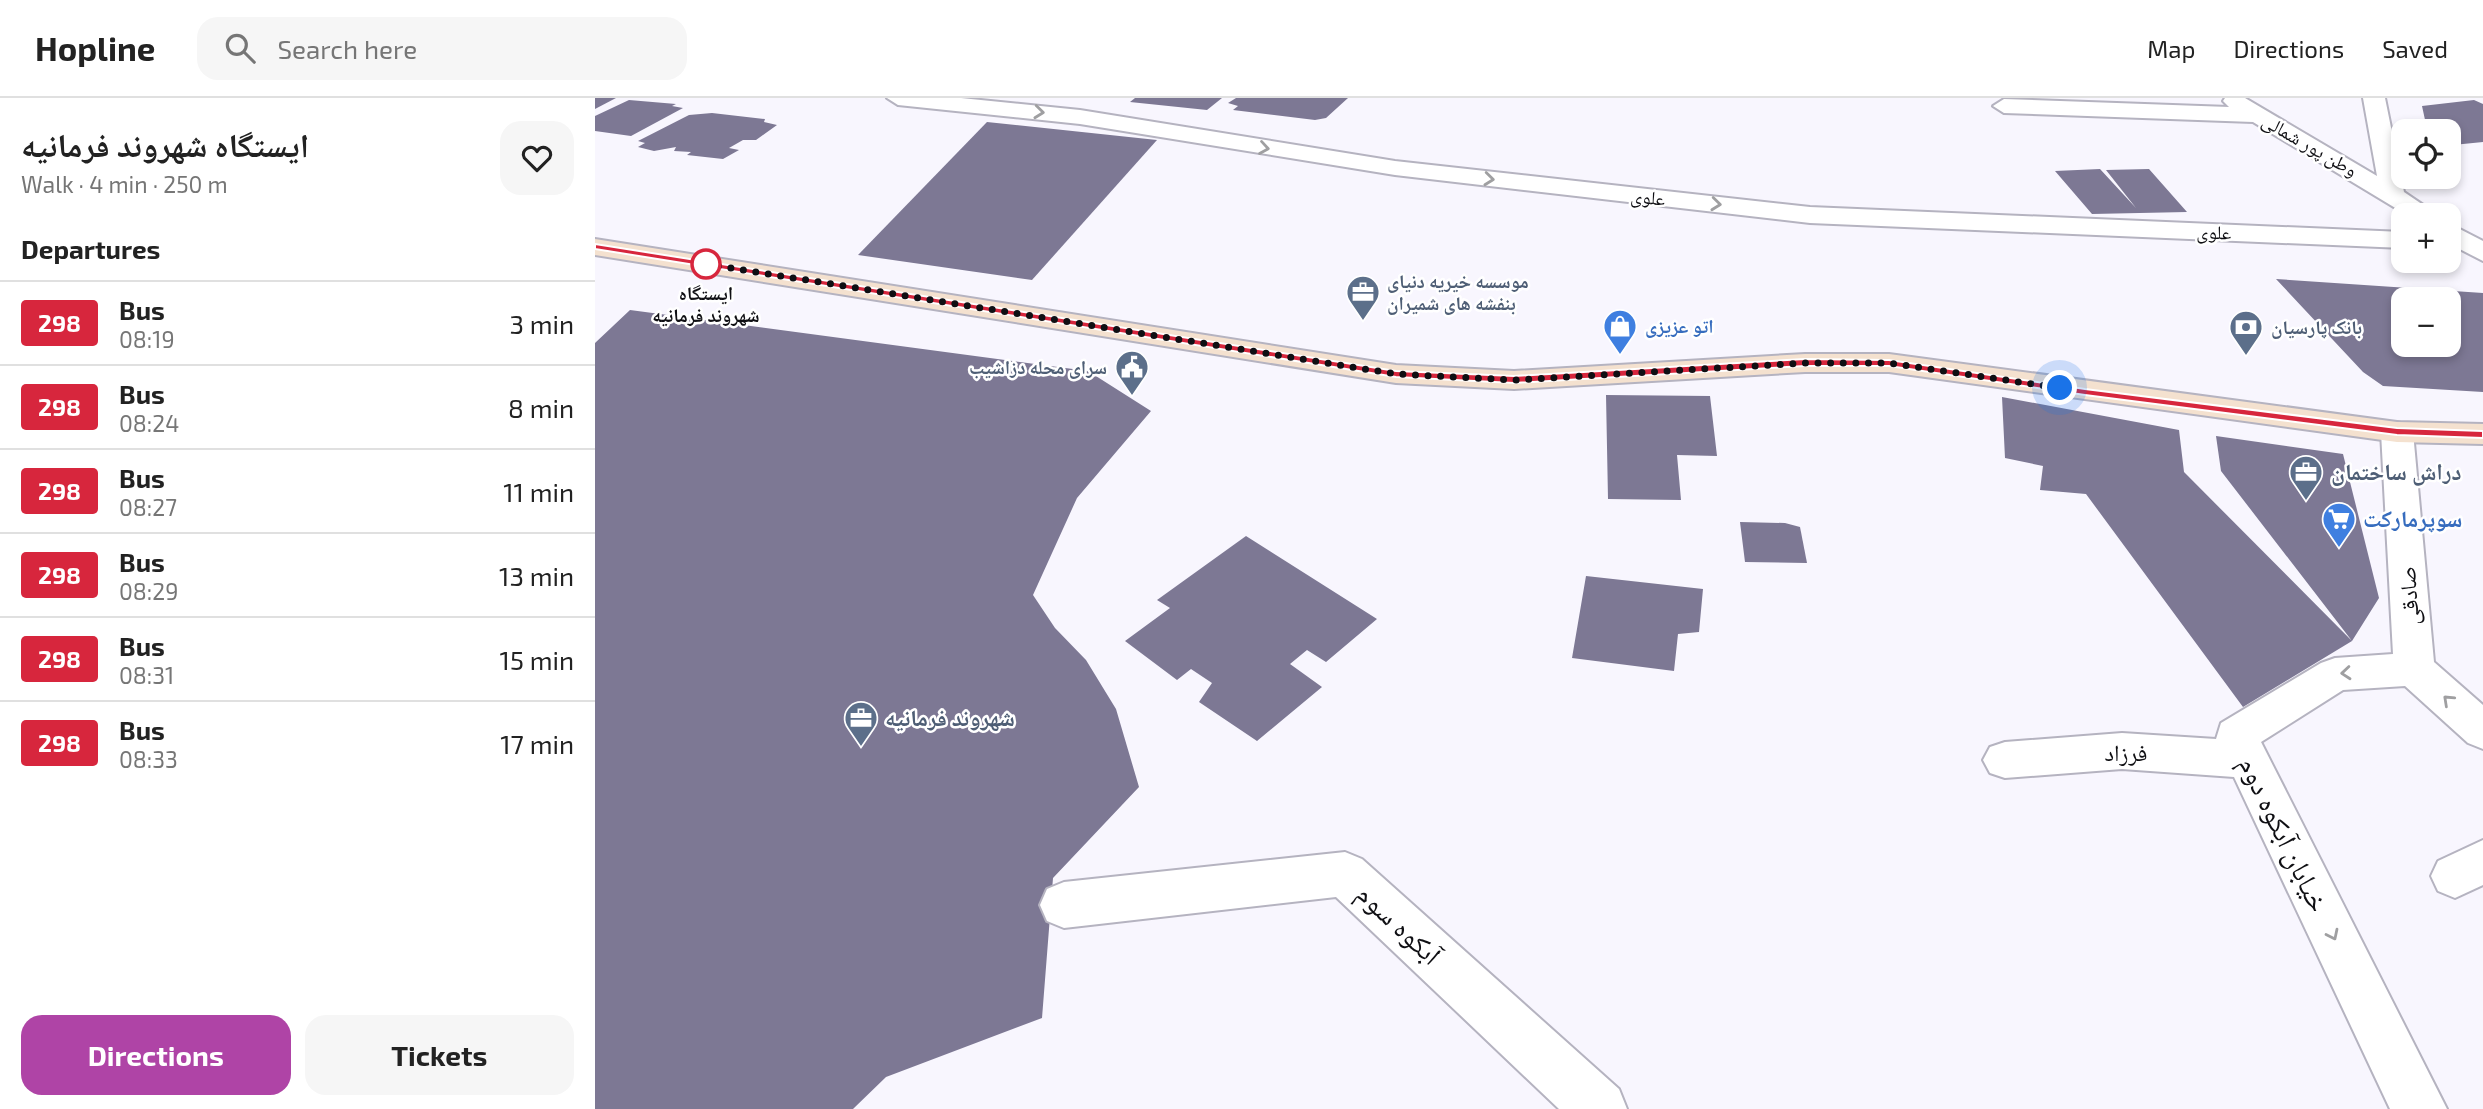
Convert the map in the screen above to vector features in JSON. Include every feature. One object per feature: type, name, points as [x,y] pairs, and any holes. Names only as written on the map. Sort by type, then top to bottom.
[{"type":"main road","points":[[595,247],[1396,374],[1514,380],[1805,363],[1889,363],[2085,392],[2397,432],[2483,434]]},
{"type":"street","name":"علوی","points":[[898,98],[1082,107],[1395,168],[1810,215],[2391,239]]},
{"type":"street","name":"وطن پور شمالی","points":[[2229,98],[2408,203]]},
{"type":"street","points":[[2374,98],[2392,192]]},
{"type":"street","points":[[2004,106],[2257,115]]},
{"type":"street","name":"صادقی","points":[[2397,432],[2414,669]]},
{"type":"street","points":[[2414,669],[2483,731]]},
{"type":"street","name":"خیابان آبکوه دوم","points":[[2414,669],[2335,674],[2236,736],[2419,1109]]},
{"type":"street","name":"فرزاد","points":[[2005,760],[2122,751],[2247,759]]},
{"type":"street","name":"آبکوه سوم","points":[[1064,905],[1345,874],[1599,1109]]},
{"type":"building","points":[[595,98],[616,98],[595,109]]},
{"type":"building","points":[[1135,98],[1222,98],[1207,110],[1130,102]]},
{"type":"building","points":[[1236,98],[1348,98],[1326,118],[1315,120],[1233,110],[1238,106],[1228,103]]},
{"type":"building","points":[[629,100],[676,104],[672,106],[683,108],[631,136],[595,131],[595,116]]},
{"type":"building","points":[[2474,100],[2483,104],[2483,142],[2461,144],[2461,119],[2425,119],[2422,106]]},
{"type":"building","points":[[712,113],[765,119],[764,122],[777,125],[756,140],[743,140],[729,148],[739,150],[723,159],[687,155],[691,152],[674,151],[676,147],[654,151],[638,147],[645,143],[638,141],[689,115]]},
{"type":"building","points":[[987,122],[1157,140],[1032,280],[858,255]]},
{"type":"building","points":[[2100,169],[2136,208],[2106,170],[2149,169],[2187,212],[2092,214],[2055,171]]},
{"type":"building","points":[[2276,279],[2394,287],[2391,287],[2391,357],[2461,357],[2461,292],[2483,293],[2483,392],[2383,386],[2363,372]]},
{"type":"building","name":"شهروند فرمانیه","points":[[630,310],[1088,371],[1151,411],[1077,498],[1033,595],[1055,628],[1086,660],[1116,709],[1139,787],[1053,878],[1042,1018],[886,1077],[853,1109],[595,1109],[595,343]]},
{"type":"building","points":[[1606,395],[1710,396],[1717,456],[1677,455],[1681,500],[1608,499]]},
{"type":"building","points":[[2002,397],[2179,430],[2184,472],[2352,641],[2243,707],[2086,494],[2040,490],[2043,466],[2005,458]]},
{"type":"building","points":[[2216,436],[2343,454],[2379,598],[2352,641],[2221,471]]},
{"type":"building","points":[[1740,522],[1785,523],[1800,527],[1807,563],[1745,562]]},
{"type":"building","points":[[1246,536],[1377,619],[1326,662],[1307,650],[1290,664],[1322,687],[1257,741],[1199,702],[1212,683],[1191,669],[1177,680],[1125,641],[1170,608],[1157,600]]},
{"type":"building","points":[[1586,576],[1703,589],[1699,632],[1678,634],[1674,671],[1572,658]]},
{"type":"bus line","name":"298","points":[[595,247],[1396,374],[1514,380],[1805,363],[1889,363],[2085,392],[2397,432],[2483,434]]},
{"type":"place","name":"ایستگاه شهروند فرمانیه","points":[[706,264]]},
{"type":"place","name":"موسسه خیریه دنیای بنفشه های شمیران","points":[[1363,322]]},
{"type":"place","name":"اتو عزیزی","points":[[1620,356]]},
{"type":"place","name":"بانک پارسیان","points":[[2246,357]]},
{"type":"place","name":"سرای محله دزاشیب","points":[[1132,397]]},
{"type":"place","name":"دراش ساختمان","points":[[2306,502]]},
{"type":"place","name":"سوپرمارکت","points":[[2339,549]]},
{"type":"place","name":"شهروند فرمانیه","points":[[861,748]]},
{"type":"route","points":[[706,264],[1396,374],[1514,380],[1805,363],[1889,363],[2060,388]]}]
